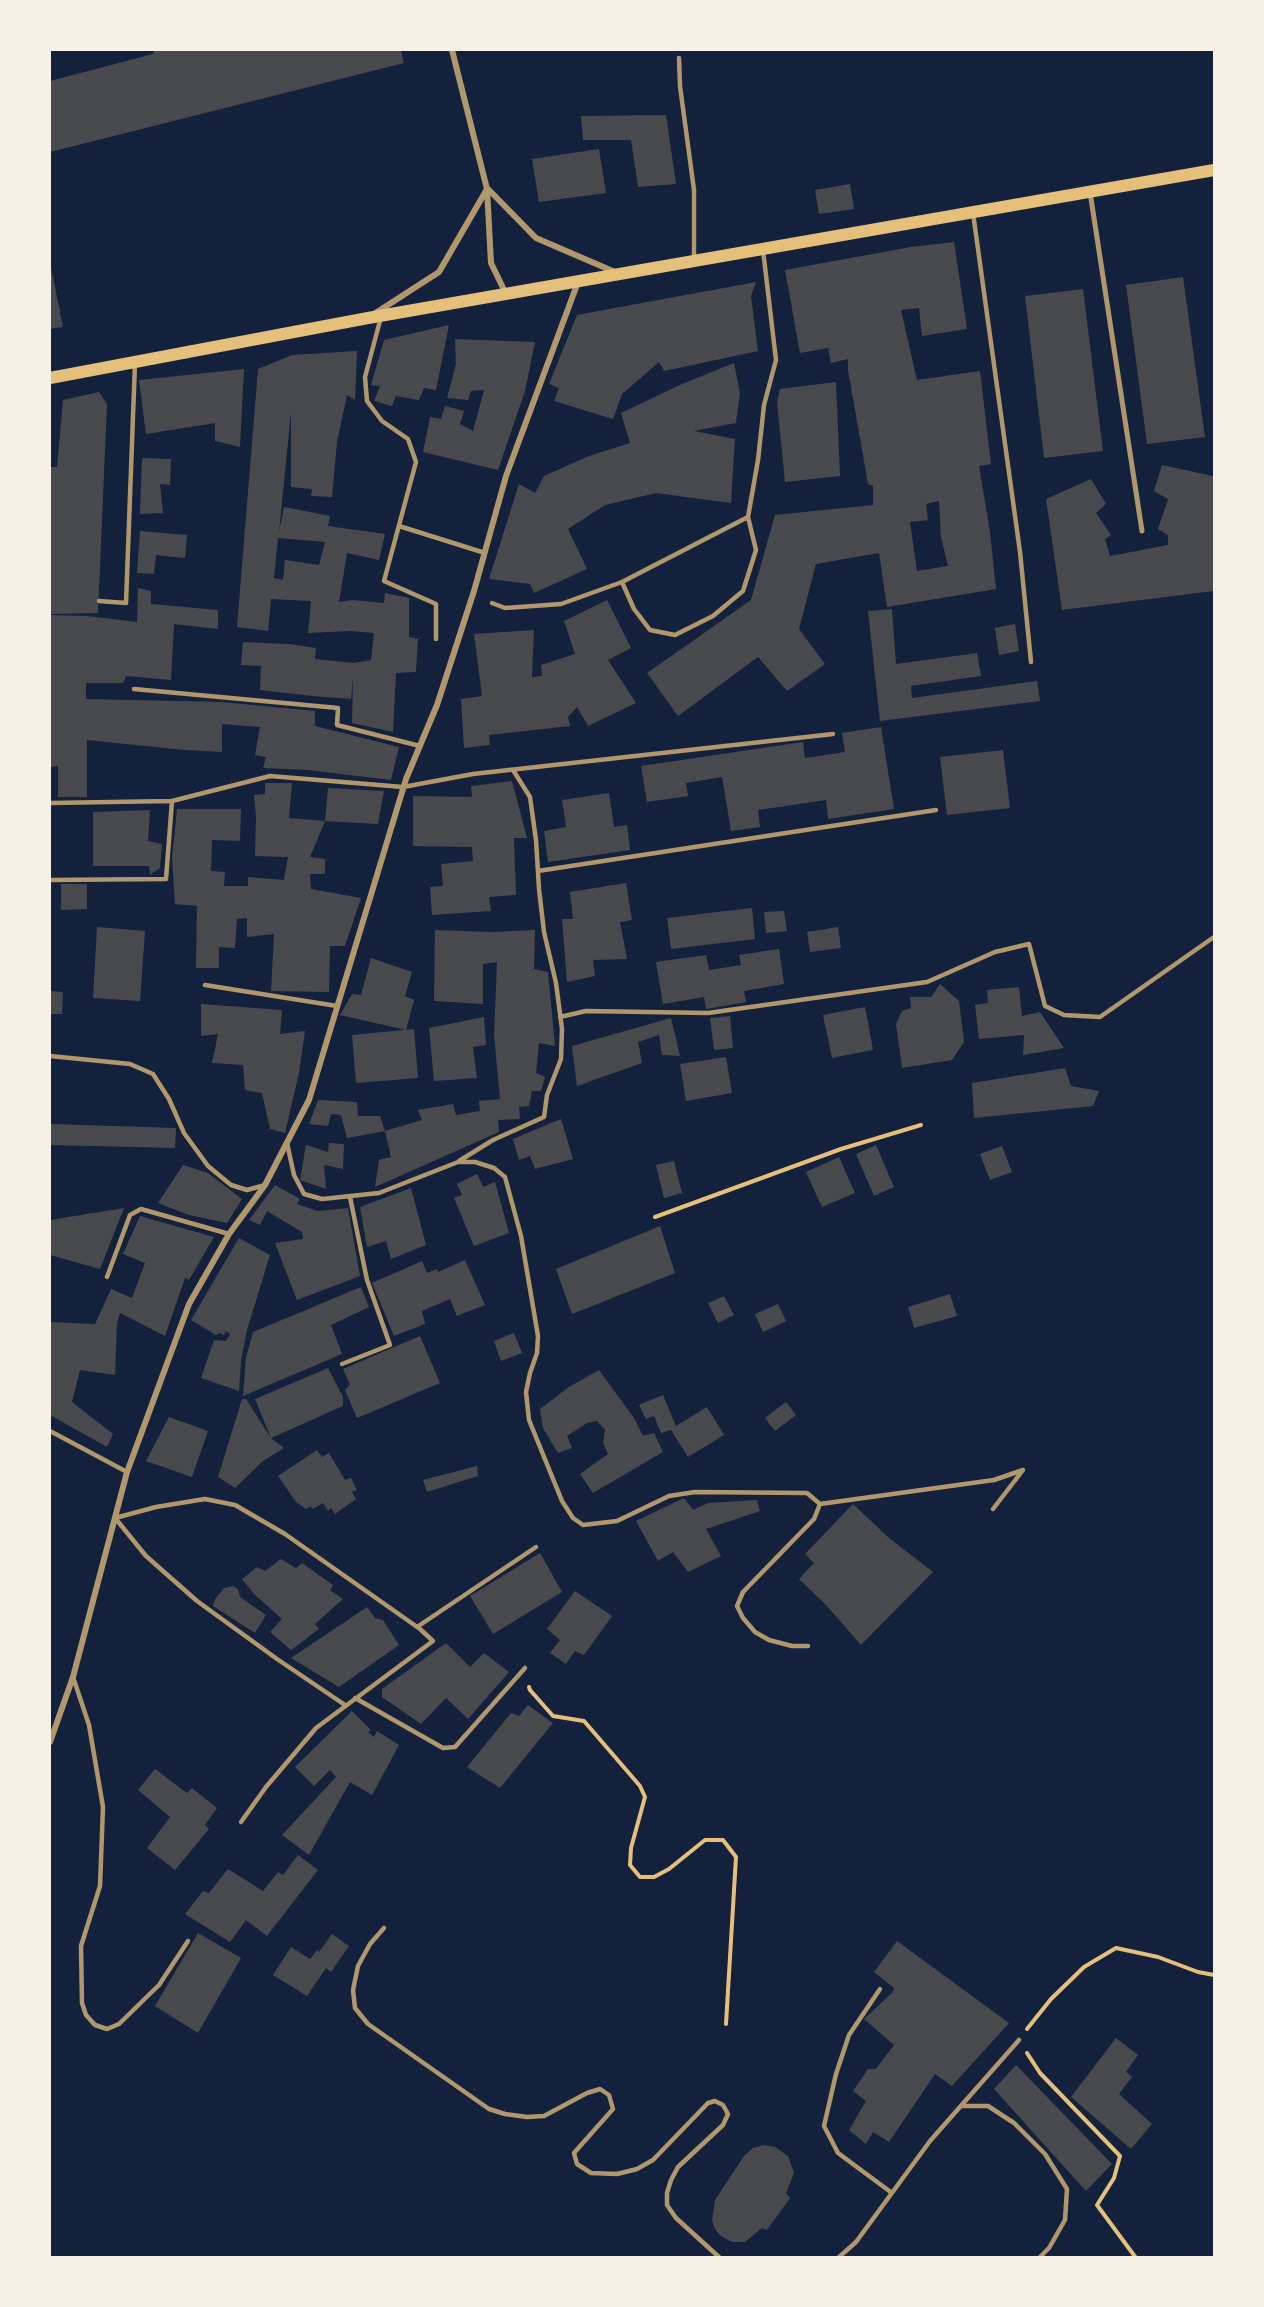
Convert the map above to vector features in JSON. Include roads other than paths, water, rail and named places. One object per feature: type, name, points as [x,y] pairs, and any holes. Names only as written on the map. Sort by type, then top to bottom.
[{"type":"main road","points":[[50,378],[368,318],[1215,170]]},
{"type":"street","points":[[452,50],[487,189],[491,263],[506,295]]},
{"type":"street","points":[[487,189],[536,238],[620,275]]},
{"type":"street","points":[[368,318],[439,272],[487,189]]},
{"type":"street","points":[[1090,192],[1142,531]]},
{"type":"street","points":[[50,1742],[73,1677],[127,1472],[189,1304],[229,1234],[265,1185],[309,1100],[403,787],[437,705],[506,476],[578,282]]},
{"type":"lane","points":[[679,58],[680,86],[694,190],[694,262]]},
{"type":"lane","points":[[973,213],[1020,552],[1031,662]]},
{"type":"lane","points":[[622,582],[634,609],[650,630],[675,635],[713,616],[743,591],[756,550],[748,517],[758,460],[764,405],[776,360],[764,250]]},
{"type":"lane","points":[[381,316],[365,377],[368,402],[382,421],[408,439],[416,462],[384,581],[436,604],[436,639]]},
{"type":"lane","points":[[99,601],[126,603],[135,362]]},
{"type":"lane","points":[[492,603],[505,608],[561,603],[622,582],[748,517]]},
{"type":"lane","points":[[399,526],[484,553]]},
{"type":"lane","points":[[134,688],[338,708],[337,725],[420,746]]},
{"type":"lane","points":[[50,803],[172,801],[270,776],[403,787],[473,774],[833,734]]},
{"type":"lane","points":[[287,1143],[294,1175],[303,1194],[322,1200],[379,1193],[458,1162],[493,1140],[544,1117],[548,1095],[561,1059],[560,1017],[544,932],[530,797],[513,770]]},
{"type":"lane","points":[[50,880],[166,879],[172,801]]},
{"type":"lane","points":[[538,872],[936,810]]},
{"type":"lane","points":[[560,1017],[586,1011],[708,1013],[927,982],[995,952],[1029,944],[1045,1006],[1064,1015],[1100,1017],[1215,937]]},
{"type":"lane","points":[[206,985],[337,1006]]},
{"type":"lane","points":[[50,1056],[130,1064],[153,1074],[169,1099],[184,1133],[208,1166],[231,1185],[247,1190],[265,1185]]},
{"type":"lane","points":[[458,1162],[475,1162],[494,1168],[505,1177],[521,1236],[538,1336],[537,1353],[526,1392],[529,1420],[558,1492],[573,1518],[583,1526],[617,1521],[669,1496],[695,1492],[807,1492],[820,1504]]},
{"type":"lane","points":[[342,1364],[390,1345],[367,1280],[350,1197]]},
{"type":"lane","points":[[107,1277],[130,1215],[141,1209],[229,1234]]},
{"type":"lane","points":[[50,1431],[127,1472]]},
{"type":"lane","points":[[820,1504],[994,1480],[1023,1470],[993,1509]]},
{"type":"lane","points":[[242,1822],[266,1788],[316,1728],[433,1641],[417,1627],[285,1534],[235,1504],[205,1498],[156,1507],[115,1518],[146,1556],[197,1601],[345,1705]]},
{"type":"lane","points":[[808,1646],[792,1646],[769,1640],[755,1632],[743,1618],[737,1606],[743,1592],[814,1519],[820,1504]]},
{"type":"lane","points":[[417,1627],[536,1547]]},
{"type":"lane","points":[[355,1698],[443,1748],[455,1747],[525,1668]]},
{"type":"lane","points":[[73,1677],[89,1725],[103,1807],[100,1886],[81,1946],[82,2003],[86,2015],[95,2025],[107,2029],[119,2024],[159,1985],[188,1941]]},
{"type":"lane","points":[[384,1928],[370,1944],[358,1966],[353,1990],[355,2008],[368,2024],[489,2109],[505,2114],[528,2117],[544,2116],[587,2093],[600,2089],[609,2095],[613,2109],[574,2153],[577,2164],[591,2173],[617,2174],[637,2169],[653,2160],[708,2103],[715,2101],[723,2105],[728,2114],[723,2125],[678,2167],[667,2193],[667,2205],[676,2218],[720,2258]]},
{"type":"lane","points":[[880,1989],[849,2036],[836,2074],[824,2126],[838,2153],[892,2193]]},
{"type":"lane","points":[[838,2258],[856,2242],[930,2141],[1019,2040]]},
{"type":"lane","points":[[962,2106],[988,2106],[1014,2123],[1045,2154],[1067,2189],[1065,2220],[1049,2248],[1039,2258]]}]
